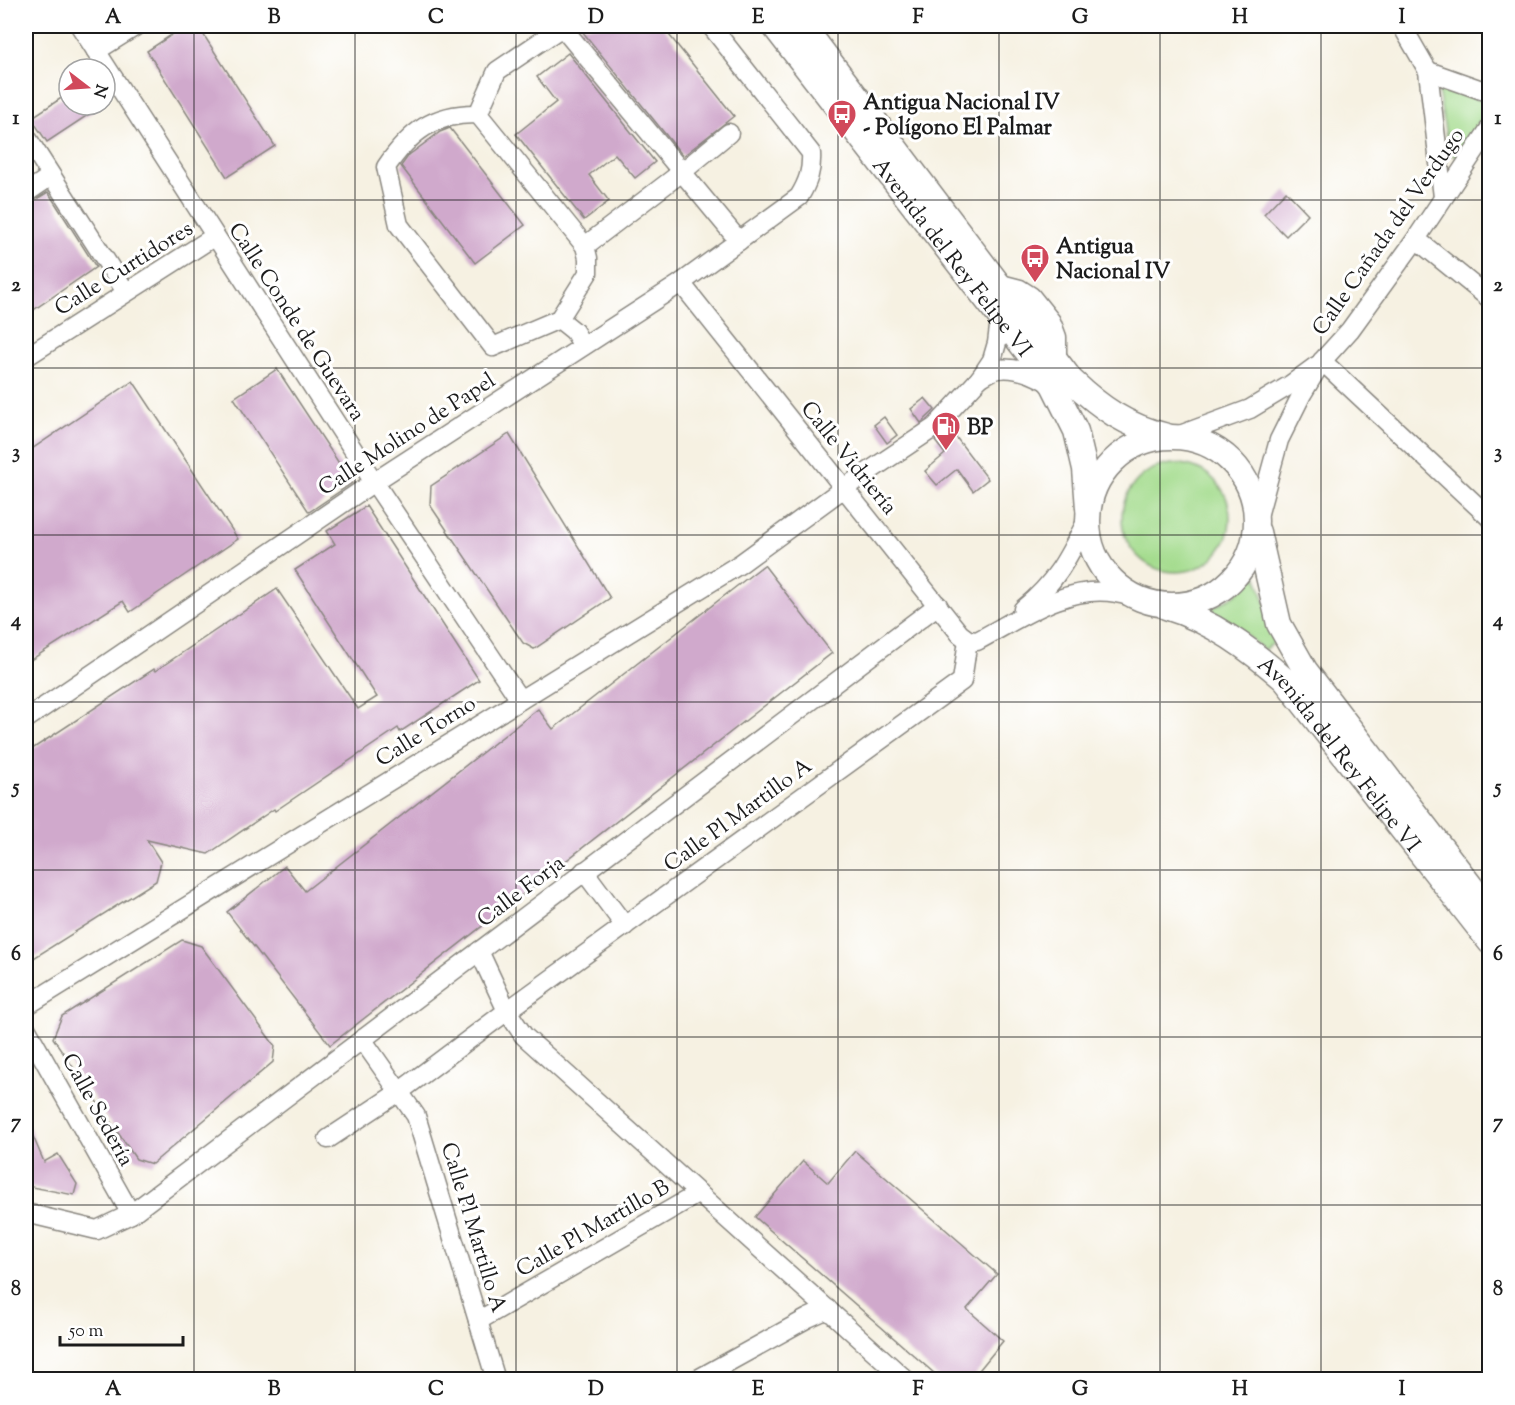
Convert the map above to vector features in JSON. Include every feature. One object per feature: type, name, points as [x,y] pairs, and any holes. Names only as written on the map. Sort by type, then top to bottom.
[{"type":"main road","name":"Avenida del Rey Felipe VI","points":[[774,26],[1000,319],[1055,373],[1071,380],[1100,407],[1144,430],[1172,436]]},
{"type":"main road","name":"Avenida del Rey Felipe VI","points":[[803,26],[997,283],[1055,373],[1077,431],[1085,469],[1088,514]]},
{"type":"main road","points":[[1172,436],[1201,441],[1224,454],[1241,472],[1252,495],[1256,524],[1250,554],[1234,578],[1213,596],[1186,605],[1148,602],[1121,589],[1107,576],[1096,559],[1089,540],[1088,514],[1093,490],[1102,473],[1115,458],[1139,443],[1172,436]]},
{"type":"main road","name":"Avenida del Rey Felipe VI","points":[[1256,524],[1278,624],[1288,643],[1305,670],[1490,911]]},
{"type":"main road","name":"Avenida del Rey Felipe VI","points":[[1148,602],[1187,614],[1212,626],[1286,680],[1490,942]]},
{"type":"street","name":"Calle Conde de Guevara","points":[[80,26],[374,482],[520,700]]},
{"type":"street","points":[[96,51],[106,26]]},
{"type":"street","points":[[96,51],[136,26]]},
{"type":"street","name":"Calle Molino de Papel","points":[[26,719],[374,482],[681,283],[799,198],[808,182],[812,167],[811,153],[711,26]]},
{"type":"street","points":[[1402,26],[1428,71],[1443,197]]},
{"type":"street","points":[[478,114],[497,71],[562,27],[739,241]]},
{"type":"street","points":[[1428,71],[1490,93]]},
{"type":"street","points":[[458,114],[478,114],[585,246],[588,258],[588,273],[559,319],[493,346],[399,225],[386,167],[395,153],[420,128],[458,114]]},
{"type":"street","name":"Calle Cañada del Verdugo","points":[[1322,361],[1350,330],[1416,239],[1490,128]]},
{"type":"street","points":[[585,246],[729,133]]},
{"type":"street","points":[[26,136],[126,292]]},
{"type":"street","points":[[26,193],[51,176]]},
{"type":"street","name":"Calle Curtidores","points":[[26,357],[215,236]]},
{"type":"street","points":[[1416,239],[1490,299]]},
{"type":"street","name":"Calle Vidriería","points":[[681,283],[960,634],[968,640]]},
{"type":"street","points":[[559,319],[574,331],[583,346]]},
{"type":"street","name":"Calle Torno","points":[[26,1006],[740,564],[844,488],[935,427],[980,378],[992,360],[1000,319]]},
{"type":"street","points":[[1172,436],[1250,409],[1290,385],[1322,361]]},
{"type":"street","points":[[1322,361],[1490,518]]},
{"type":"street","points":[[1256,524],[1279,441],[1322,361]]},
{"type":"street","points":[[980,378],[997,369],[1016,370],[1038,376],[1055,373]]},
{"type":"street","points":[[991,634],[1036,599],[1058,575],[1088,514]]},
{"type":"street","points":[[968,640],[977,641],[1039,608],[1068,596],[1103,592],[1116,593],[1148,602]]},
{"type":"street","name":"Calle Forja","points":[[26,1213],[97,1230],[131,1214],[938,605]]},
{"type":"street","name":"Calle Pl Martillo A","points":[[328,1139],[399,1092],[962,681],[968,640]]},
{"type":"street","points":[[584,871],[625,926]]},
{"type":"street","points":[[479,951],[507,1011],[524,1036],[906,1380]]},
{"type":"street","name":"Calle Sedería","points":[[26,1028],[131,1214]]},
{"type":"street","name":"Calle Pl Martillo A","points":[[362,1039],[416,1116],[496,1380]]},
{"type":"street","name":"Calle Pl Martillo B","points":[[478,1321],[699,1193]]},
{"type":"street","points":[[696,1380],[828,1309]]},
{"type":"green space","points":[[1445,85],[1489,104],[1456,157],[1449,153],[1438,91]]},
{"type":"green space","points":[[1176,464],[1197,468],[1214,480],[1226,497],[1230,518],[1226,539],[1214,556],[1197,568],[1176,572],[1155,568],[1138,556],[1126,539],[1122,518],[1126,497],[1138,480],[1155,468]]},
{"type":"green space","points":[[1256,575],[1278,640],[1264,650],[1236,626],[1207,611],[1235,595]]},
{"type":"building","points":[[185,26],[198,26],[275,146],[227,177],[147,51]]},
{"type":"building","points":[[578,26],[662,26],[734,116],[683,156]]},
{"type":"building","points":[[568,53],[655,162],[635,178],[615,154],[589,175],[609,201],[584,220],[516,134],[556,102],[537,77]]},
{"type":"building","points":[[57,101],[57,117],[85,117],[47,142],[31,118]]},
{"type":"building","points":[[450,128],[525,225],[475,263],[401,166],[409,155],[440,132]]},
{"type":"building","points":[[1286,191],[1308,214],[1286,236],[1264,214]]},
{"type":"building","points":[[48,192],[96,267],[26,315],[26,204]]},
{"type":"building","points":[[277,369],[352,483],[309,512],[234,398]]},
{"type":"building","points":[[133,381],[238,539],[130,612],[123,601],[26,663],[26,453]]},
{"type":"building","points":[[925,398],[935,410],[921,423],[911,409]]},
{"type":"building","points":[[884,417],[897,435],[887,443],[874,425]]},
{"type":"building","points":[[949,428],[988,479],[973,491],[957,469],[937,485],[925,471],[945,454],[935,441]]},
{"type":"building","points":[[509,434],[610,598],[534,649],[523,643],[430,505],[431,486]]},
{"type":"building","points":[[366,506],[479,680],[400,732],[398,728],[208,854],[147,840],[161,862],[156,881],[26,963],[26,753],[154,669],[155,671],[277,589],[358,709],[377,697],[295,570],[335,544],[327,531]]},
{"type":"building","points":[[764,565],[832,653],[330,1045],[227,912],[285,866],[305,891],[538,709],[553,729]]},
{"type":"building","points":[[182,940],[201,946],[275,1046],[273,1062],[152,1164],[136,1159],[53,1038],[62,1016]]},
{"type":"building","points":[[26,1120],[44,1162],[58,1154],[77,1184],[74,1195],[26,1186]]},
{"type":"building","points":[[855,1151],[997,1274],[967,1309],[1003,1341],[971,1380],[942,1380],[755,1217],[803,1161],[828,1183]]},
{"type":"place","name":"Antigua Nacional IV - Polígono El Palmar","points":[[842,140]]},
{"type":"place","name":"Antigua Nacional IV","points":[[1035,284]]},
{"type":"place","name":"BP","points":[[946,452]]}]
